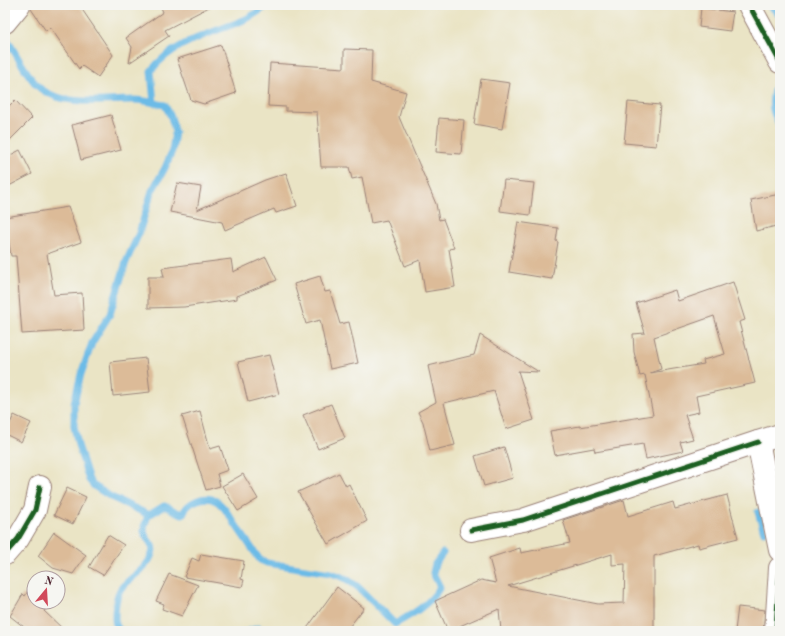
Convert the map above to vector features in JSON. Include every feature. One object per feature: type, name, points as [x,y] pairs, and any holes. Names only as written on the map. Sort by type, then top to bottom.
[{"type":"street","points":[[5,22],[19,5]]},
{"type":"street","points":[[748,5],[780,62]]},
{"type":"street","points":[[471,530],[523,520],[780,435]]},
{"type":"street","points":[[758,442],[780,550]]},
{"type":"street","points":[[5,554],[18,539],[35,510],[40,487]]},
{"type":"street","points":[[776,631],[780,568]]},
{"type":"building","points":[[31,5],[79,5],[113,55],[98,77],[82,66],[79,69],[50,27],[46,31],[31,9]]},
{"type":"building","points":[[160,5],[213,5],[165,30],[169,36],[129,63],[132,47],[126,38],[163,12]]},
{"type":"building","points":[[701,8],[733,12],[730,31],[699,27]]},
{"type":"building","points":[[221,45],[236,93],[204,104],[191,100],[177,59]]},
{"type":"building","points":[[344,49],[372,50],[371,82],[406,92],[399,117],[436,204],[439,220],[443,219],[454,248],[449,249],[455,287],[425,292],[420,260],[405,266],[387,220],[371,223],[362,177],[352,179],[349,167],[321,167],[317,112],[286,111],[286,107],[268,106],[270,63],[344,68]]},
{"type":"building","points":[[481,79],[510,83],[502,129],[474,124]]},
{"type":"building","points":[[15,100],[32,118],[5,145],[5,110]]},
{"type":"building","points":[[628,102],[660,105],[656,146],[624,143]]},
{"type":"building","points":[[111,115],[121,150],[81,160],[72,125]]},
{"type":"building","points":[[439,118],[464,120],[461,154],[436,152]]},
{"type":"building","points":[[20,150],[32,174],[5,188],[5,158]]},
{"type":"building","points":[[286,173],[297,206],[276,213],[274,209],[225,230],[222,222],[170,212],[177,183],[201,187],[197,210],[265,180]]},
{"type":"building","points":[[504,180],[534,183],[530,215],[500,211]]},
{"type":"building","points":[[780,194],[780,225],[756,231],[751,200]]},
{"type":"building","points":[[68,207],[81,242],[47,254],[54,295],[82,293],[84,330],[22,334],[16,256],[11,256],[5,217]]},
{"type":"building","points":[[518,222],[558,228],[556,241],[558,242],[552,279],[509,272]]},
{"type":"building","points":[[266,257],[277,280],[237,296],[237,299],[184,307],[148,308],[148,277],[164,277],[162,268],[231,259],[233,272]]},
{"type":"building","points":[[320,276],[325,292],[330,291],[340,324],[349,322],[358,363],[330,369],[320,320],[306,324],[294,284]]},
{"type":"building","points":[[733,282],[745,320],[739,322],[755,383],[696,396],[699,412],[685,415],[693,439],[680,442],[683,451],[646,459],[643,444],[595,452],[594,448],[555,455],[550,431],[653,415],[645,375],[640,376],[634,352],[633,334],[645,333],[636,303],[675,290],[678,301]],"holes":[[[714,316],[725,354],[703,360],[704,364],[650,373],[661,369],[654,337]]]},
{"type":"building","points":[[480,335],[539,372],[518,371],[534,420],[506,429],[494,391],[444,403],[455,445],[430,451],[423,422],[418,412],[436,402],[428,366],[474,355]]},
{"type":"building","points":[[269,355],[279,394],[248,402],[238,362]]},
{"type":"building","points":[[146,358],[150,392],[113,396],[110,362]]},
{"type":"building","points":[[331,404],[345,438],[318,449],[303,415]]},
{"type":"building","points":[[200,411],[210,449],[220,446],[228,470],[217,474],[220,486],[206,490],[182,416]]},
{"type":"building","points":[[14,415],[31,423],[21,442],[5,434]]},
{"type":"building","points":[[504,447],[513,478],[484,486],[475,456]]},
{"type":"building","points":[[339,473],[346,486],[349,484],[367,521],[328,544],[298,492]]},
{"type":"building","points":[[243,474],[258,499],[238,511],[222,486]]},
{"type":"building","points":[[67,488],[86,497],[73,524],[54,515]]},
{"type":"building","points":[[727,495],[738,538],[699,548],[698,544],[654,556],[654,631],[501,631],[499,609],[448,631],[435,601],[481,580],[496,583],[489,558],[520,548],[521,553],[570,543],[563,520],[624,500],[628,516],[673,502],[675,509]],"holes":[[[612,554],[612,565],[625,564],[624,603],[598,604],[508,586]]]},
{"type":"building","points":[[54,532],[86,555],[73,574],[66,572],[66,570],[53,568],[38,556]]},
{"type":"building","points":[[108,535],[124,545],[103,575],[89,567]]},
{"type":"building","points":[[201,554],[244,561],[241,579],[244,580],[242,587],[184,577],[192,558],[199,561]]},
{"type":"building","points":[[169,574],[198,585],[182,616],[162,609],[164,604],[156,601]]},
{"type":"building","points":[[337,587],[364,608],[346,631],[305,631]]},
{"type":"building","points":[[23,594],[25,596],[26,594],[26,610],[45,610],[65,631],[29,631],[10,616]]},
{"type":"building","points":[[738,607],[765,610],[763,631],[735,631]]},
{"type":"waterway","points":[[154,103],[151,71],[160,61],[181,46],[206,34],[244,20],[268,5]]},
{"type":"waterway","points":[[770,5],[780,16]]},
{"type":"waterway","points":[[5,36],[36,85],[51,95],[73,100],[135,100],[165,105],[171,117],[175,132],[172,151],[165,168],[152,191],[139,233],[126,262],[110,314],[92,343],[81,374],[74,403],[74,426],[78,445],[89,480],[94,486],[111,497],[149,515],[164,506],[183,514],[188,506],[197,500],[207,498],[212,499],[224,508],[260,560],[267,563],[331,573],[345,578],[358,587],[395,624],[426,604],[436,593],[440,587],[433,573],[435,564],[443,553]]},
{"type":"waterway","points":[[775,89],[780,73]]},
{"type":"waterway","points":[[774,90],[773,109],[780,126]]},
{"type":"waterway","points":[[758,512],[764,532]]},
{"type":"waterway","points":[[121,631],[117,627],[115,620],[117,597],[123,586],[147,564],[153,550],[144,530],[148,515]]},
{"type":"waterway","points":[[249,631],[258,628],[264,631]]},
{"type":"cycle path","points":[[749,5],[780,62]]},
{"type":"cycle path","points":[[471,530],[523,520],[758,442]]},
{"type":"cycle path","points":[[5,554],[18,539],[35,510],[40,487]]},
{"type":"cycle path","points":[[776,631],[780,568]]}]
